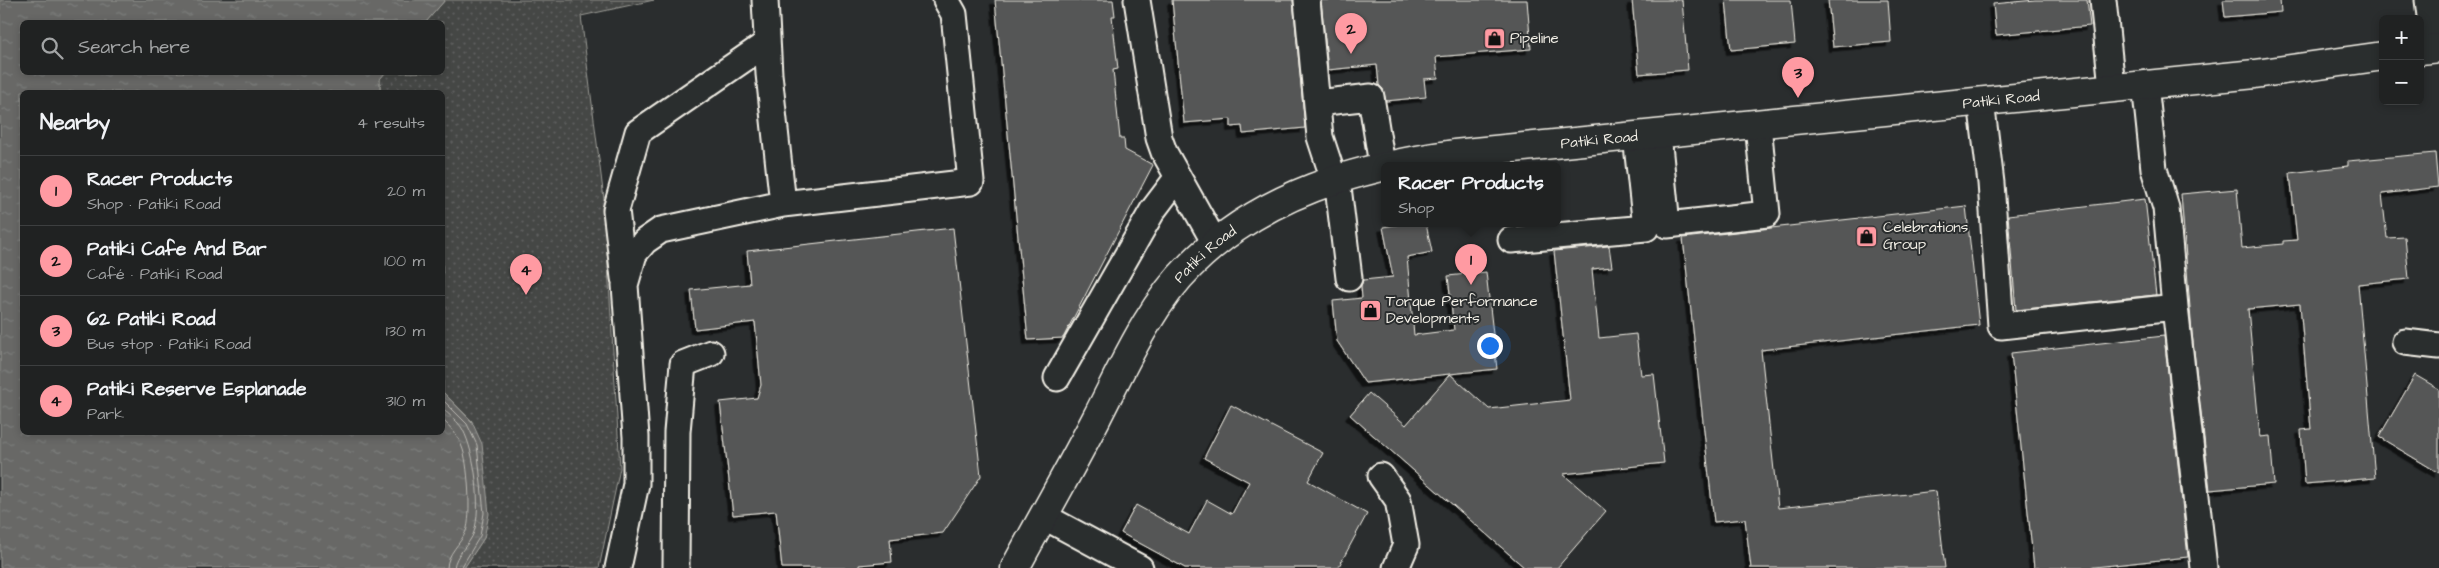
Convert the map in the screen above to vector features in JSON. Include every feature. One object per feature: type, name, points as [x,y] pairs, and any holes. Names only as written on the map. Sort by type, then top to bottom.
[{"type":"main road","name":"Patiki Road","points":[[1406,162],[1454,154],[2255,74],[2379,57]]},
{"type":"main road","name":"Patiki Road","points":[[1015,568],[1119,374],[1168,291],[1191,265],[1215,243],[1279,202],[1332,179],[1381,166]]},
{"type":"lane","points":[[765,0],[767,43],[783,204]]},
{"type":"lane","points":[[625,285],[634,254],[645,241],[662,230],[783,204],[971,182],[954,14],[946,0]]},
{"type":"lane","points":[[1137,0],[1159,138],[1178,177],[1215,243]]},
{"type":"lane","points":[[1306,0],[1320,137],[1332,179],[1339,195],[1349,278]]},
{"type":"lane","points":[[2103,0],[2112,87]]},
{"type":"lane","points":[[2428,0],[2431,49]]},
{"type":"lane","points":[[618,568],[636,484],[636,437],[625,285],[616,210],[638,132],[767,43]]},
{"type":"lane","points":[[2144,84],[2154,169],[2166,208],[2204,568]]},
{"type":"lane","points":[[1317,103],[1371,97],[1381,162]]},
{"type":"lane","points":[[1981,101],[1990,183],[2001,326],[2175,307]]},
{"type":"lane","points":[[1647,136],[1667,225],[1767,214],[1758,125]]},
{"type":"lane","points":[[1511,240],[1646,228],[1647,136]]},
{"type":"lane","points":[[1057,378],[1153,210],[1178,177]]},
{"type":"lane","points":[[2405,342],[2439,346]]},
{"type":"lane","points":[[676,568],[677,432],[683,364],[712,353]]},
{"type":"lane","points":[[1381,476],[1398,500],[1406,544],[1396,568]]},
{"type":"lane","points":[[1043,516],[1140,568]]},
{"type":"shaded area","points":[[445,0],[654,0],[581,16],[604,199],[620,468],[599,568],[464,568],[484,538],[472,421],[445,394],[445,90],[380,90],[380,79],[383,75],[445,75],[445,20],[428,20]]},
{"type":"water","points":[[0,0],[445,0],[428,20],[20,20],[20,75],[383,75],[380,79],[380,90],[20,90],[20,435],[445,435],[445,394],[472,422],[482,444],[489,514],[484,538],[464,568],[0,568]]},
{"type":"building","points":[[995,0],[1113,0],[1115,16],[1112,16],[1118,69],[1113,70],[1120,139],[1124,139],[1125,150],[1153,165],[1063,338],[1028,340]]},
{"type":"building","points":[[1172,0],[1293,0],[1305,128],[1243,134],[1242,126],[1231,127],[1231,119],[1184,123]]},
{"type":"building","points":[[1321,0],[1527,0],[1531,49],[1436,57],[1438,78],[1424,79],[1426,97],[1386,101],[1383,89],[1379,85],[1377,65],[1328,70]]},
{"type":"building","points":[[1632,0],[1682,0],[1688,70],[1639,74]]},
{"type":"building","points":[[1726,0],[1791,0],[1795,44],[1731,50]]},
{"type":"building","points":[[1828,0],[1888,0],[1891,42],[1833,47]]},
{"type":"building","points":[[2035,0],[2087,0],[2090,26],[1996,35],[1993,4]]},
{"type":"building","points":[[2223,0],[2280,0],[2281,12],[2225,17]]},
{"type":"building","points":[[2435,153],[2438,187],[2382,194],[2387,238],[2405,237],[2409,279],[2358,284],[2375,478],[2305,484],[2301,430],[2311,429],[2300,304],[2248,309],[2260,437],[2270,436],[2274,484],[2210,490],[2192,333],[2181,194],[2237,189],[2242,248],[2283,244],[2283,241],[2297,240],[2290,173],[2348,166],[2348,161]]},
{"type":"building","points":[[2145,199],[2156,295],[2016,310],[2008,215]]},
{"type":"building","points":[[1966,206],[1979,325],[1761,350],[1778,508],[1936,491],[1945,568],[1751,568],[1745,519],[1714,522],[1683,238]]},
{"type":"building","points":[[1383,227],[1427,227],[1432,252],[1407,257],[1414,335],[1454,330],[1448,276],[1486,272],[1497,369],[1365,383],[1337,341],[1333,301],[1362,298],[1361,286],[1363,280],[1393,277]]},
{"type":"building","points":[[953,228],[981,476],[943,533],[890,539],[892,562],[859,565],[859,568],[782,568],[776,511],[733,515],[720,402],[757,398],[761,385],[755,322],[695,329],[691,290],[750,284],[747,251]]},
{"type":"building","points":[[1609,246],[1612,267],[1592,269],[1599,338],[1636,334],[1641,375],[1654,374],[1664,463],[1563,474],[1606,511],[1557,568],[1525,568],[1350,415],[1369,393],[1406,425],[1450,374],[1489,409],[1570,400],[1554,251]]},
{"type":"building","points":[[2164,336],[2188,557],[2086,568],[2034,568],[2011,353]]},
{"type":"building","points":[[2415,375],[2439,389],[2439,473],[2379,437]]},
{"type":"building","points":[[1231,405],[1323,453],[1308,481],[1367,514],[1338,568],[1185,568],[1121,533],[1136,505],[1189,534],[1207,500],[1232,514],[1249,482],[1204,458]]},
{"type":"place","name":"Pipeline","points":[[1494,38]]},
{"type":"place","name":"Patiki Cafe And Bar","points":[[1351,54]]},
{"type":"place","name":"62 Patiki Road","points":[[1798,98]]},
{"type":"place","name":"Celebrations Group","points":[[1867,236]]},
{"type":"place","name":"Racer Products","points":[[1471,285]]},
{"type":"place","name":"Patiki Reserve Esplanade","points":[[526,295]]},
{"type":"place","name":"Torque Performance Developments","points":[[1370,310]]}]
